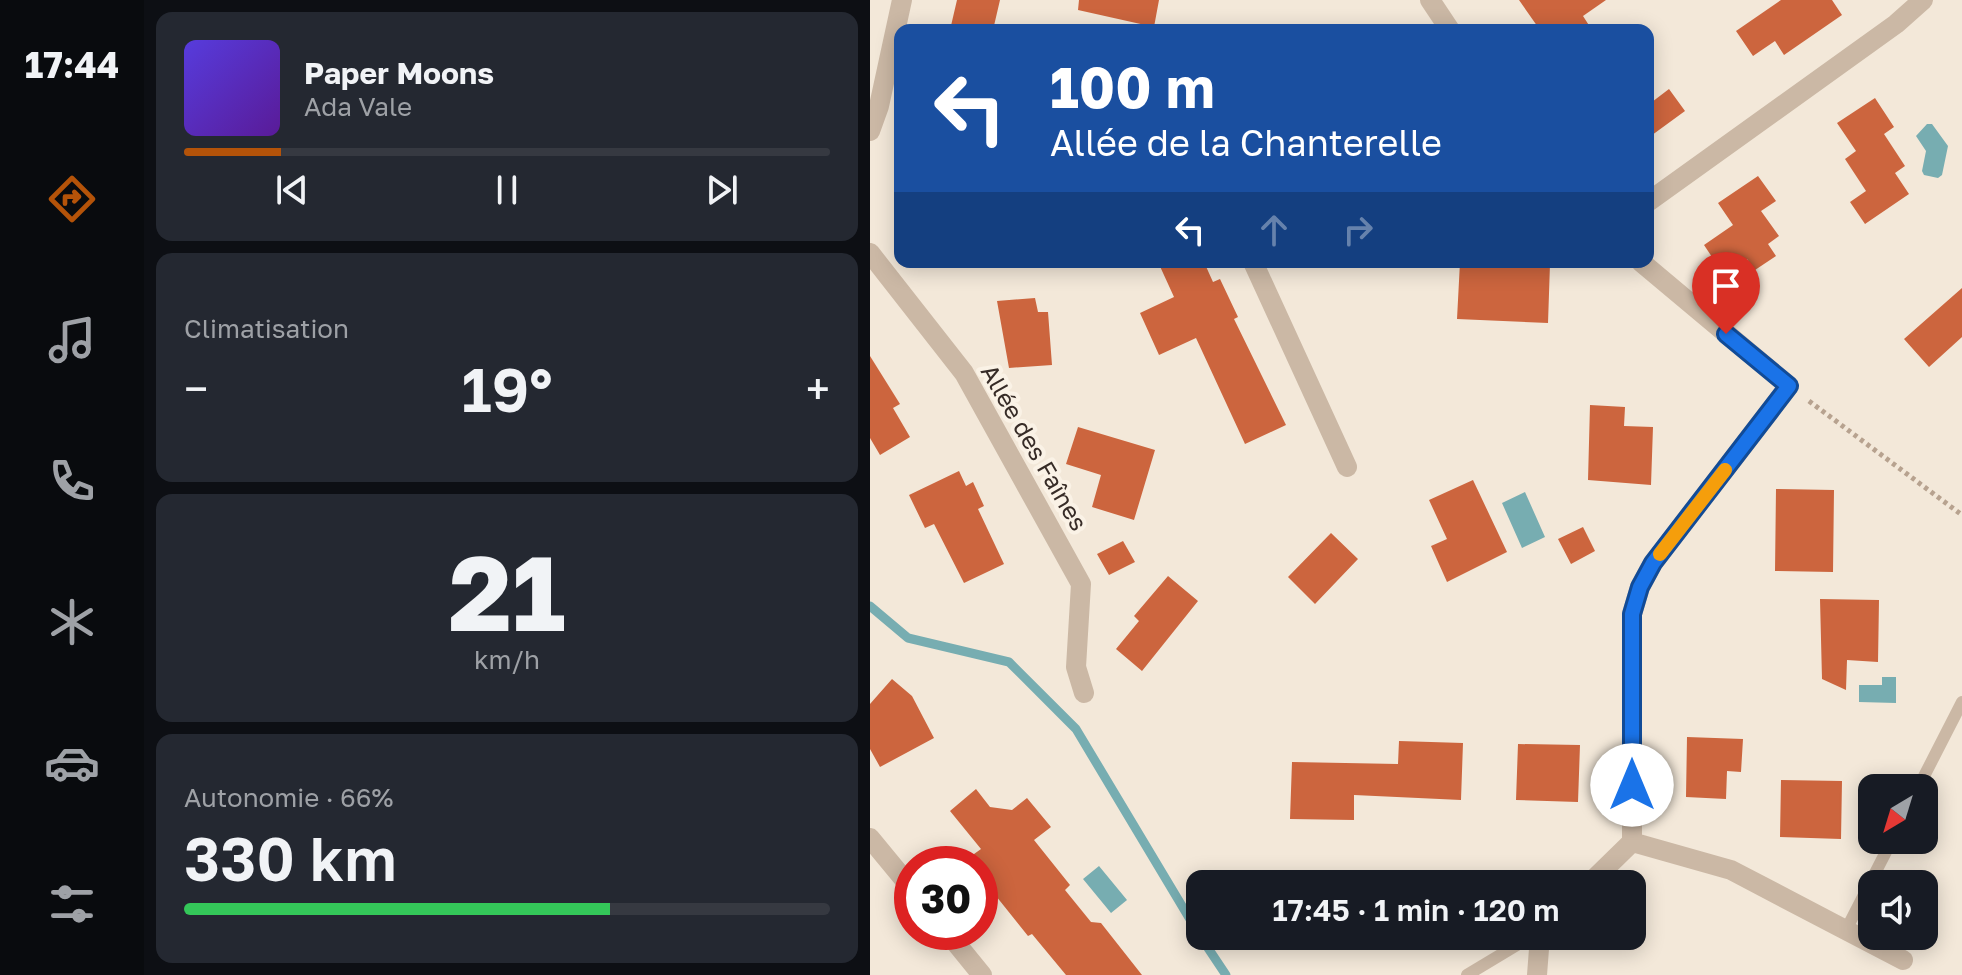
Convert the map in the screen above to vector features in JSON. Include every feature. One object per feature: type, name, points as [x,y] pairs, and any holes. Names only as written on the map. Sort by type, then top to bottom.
[{"type":"street","points":[[896,24],[902,0]]},
{"type":"street","points":[[1430,0],[1446,24]]},
{"type":"street","points":[[1654,198],[1896,24],[1923,0]]},
{"type":"street","points":[[870,131],[894,31]]},
{"type":"street","name":"Allée des Faînes","points":[[870,253],[964,373],[1081,584],[1076,667],[1084,693]]},
{"type":"street","points":[[1256,268],[1347,467]]},
{"type":"street","points":[[1603,870],[1632,842],[1632,614],[1640,587],[1653,563],[1789,386],[1648,268]]},
{"type":"street","points":[[870,838],[894,867]]},
{"type":"street","points":[[1632,842],[1731,870],[1903,960]]},
{"type":"street","points":[[962,950],[982,975]]},
{"type":"street","points":[[1537,975],[1539,950]]},
{"type":"lane","points":[[1925,774],[1962,702]]},
{"type":"lane","points":[[1846,930],[1885,854]]},
{"type":"lane","points":[[1467,975],[1509,950]]},
{"type":"path","points":[[1789,386],[1962,515]]},
{"type":"water","points":[[1927,124],[1932,124],[1948,146],[1942,175],[1938,178],[1924,175],[1922,171],[1926,151],[1916,136]]},
{"type":"water","points":[[1525,492],[1545,537],[1522,548],[1502,503]]},
{"type":"water","points":[[1882,677],[1896,677],[1896,703],[1859,702],[1859,685],[1882,685]]},
{"type":"water","points":[[1099,866],[1127,900],[1111,913],[1083,879]]},
{"type":"building","points":[[957,0],[1000,0],[994,24],[951,24]]},
{"type":"building","points":[[1079,0],[1159,0],[1155,24],[1141,24],[1078,10]]},
{"type":"building","points":[[1519,0],[1606,0],[1583,16],[1588,24],[1536,24]]},
{"type":"building","points":[[1781,0],[1832,0],[1842,15],[1784,55],[1775,41],[1753,56],[1736,31]]},
{"type":"building","points":[[1669,89],[1685,111],[1654,134],[1654,100]]},
{"type":"building","points":[[1875,98],[1894,127],[1884,134],[1905,166],[1895,173],[1909,194],[1865,224],[1850,202],[1866,191],[1845,159],[1856,151],[1837,123]]},
{"type":"building","points":[[1758,176],[1776,201],[1761,211],[1779,236],[1768,244],[1776,256],[1755,270],[1747,259],[1724,275],[1704,245],[1733,225],[1718,203]]},
{"type":"building","points":[[1161,268],[1207,268],[1213,282],[1220,279],[1238,317],[1234,319],[1286,425],[1245,444],[1196,338],[1159,355],[1140,313],[1174,297]]},
{"type":"building","points":[[1460,268],[1550,268],[1548,323],[1457,319]]},
{"type":"building","points":[[1962,288],[1962,337],[1929,367],[1904,339]]},
{"type":"building","points":[[1035,298],[1038,312],[1048,312],[1052,365],[1009,368],[997,301]]},
{"type":"building","points":[[870,356],[900,404],[893,408],[910,437],[880,455],[870,438]]},
{"type":"building","points":[[1590,405],[1625,407],[1624,426],[1653,427],[1651,485],[1588,480]]},
{"type":"building","points":[[1078,427],[1155,450],[1134,520],[1092,507],[1101,475],[1066,464]]},
{"type":"building","points":[[959,471],[966,486],[973,482],[984,506],[978,509],[1004,564],[964,583],[934,524],[925,528],[909,495]]},
{"type":"building","points":[[1473,480],[1507,552],[1447,582],[1431,546],[1447,539],[1429,500]]},
{"type":"building","points":[[1776,489],[1834,490],[1833,572],[1775,571]]},
{"type":"building","points":[[1583,527],[1595,551],[1571,564],[1558,539]]},
{"type":"building","points":[[1331,533],[1358,559],[1315,604],[1288,577]]},
{"type":"building","points":[[1123,541],[1135,562],[1109,575],[1097,554]]},
{"type":"building","points":[[1168,576],[1198,601],[1142,671],[1116,649],[1139,621],[1134,616]]},
{"type":"building","points":[[1820,599],[1879,600],[1878,662],[1847,660],[1846,690],[1822,679]]},
{"type":"building","points":[[892,679],[912,696],[934,738],[880,767],[870,749],[870,704]]},
{"type":"building","points":[[1687,737],[1743,739],[1741,772],[1727,771],[1726,799],[1686,797]]},
{"type":"building","points":[[1399,741],[1463,743],[1461,800],[1354,795],[1354,820],[1290,819],[1292,762],[1398,764]]},
{"type":"building","points":[[1518,744],[1580,745],[1578,802],[1516,800]]},
{"type":"building","points":[[1781,780],[1842,781],[1841,839],[1780,837]]},
{"type":"building","points":[[976,789],[990,807],[1012,810],[1027,798],[1051,827],[1034,840],[1070,885],[1065,890],[1091,922],[1101,923],[1142,975],[1066,975],[1032,934],[1028,936],[998,898],[998,846],[979,846],[950,811]]},
{"type":"waterway","points":[[870,606],[908,638],[1009,662],[1076,729],[1186,913]]},
{"type":"waterway","points":[[1209,950],[1226,975]]},
{"type":"slow traffic","points":[[1660,554],[1725,470]]},
{"type":"route","points":[[1632,785],[1632,614],[1640,587],[1653,563],[1789,386],[1726,334]]}]
